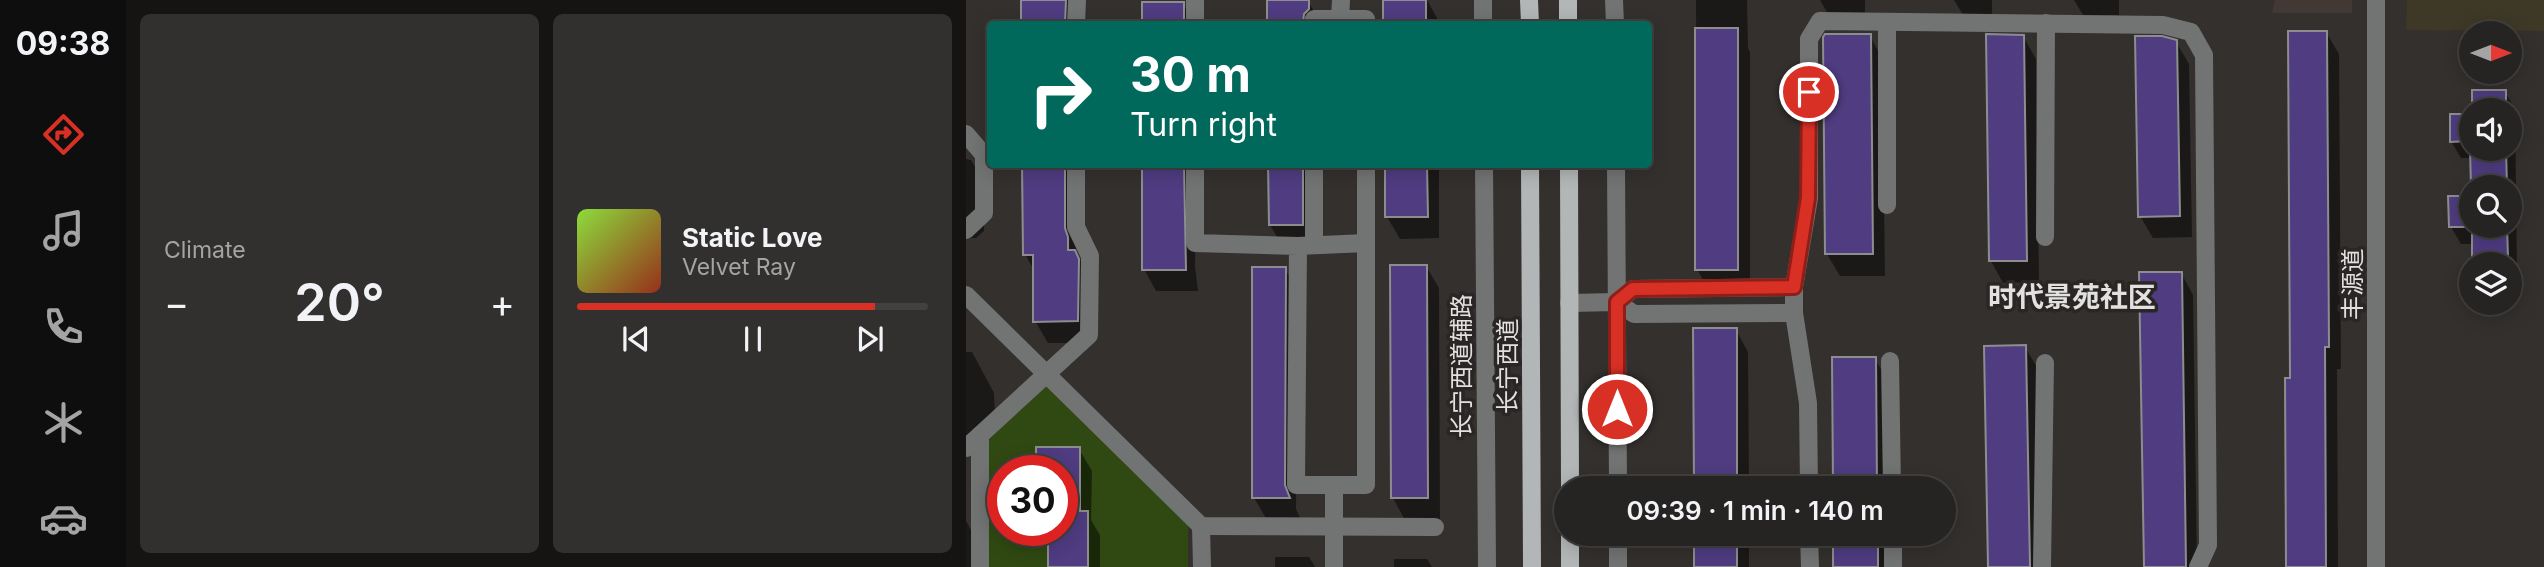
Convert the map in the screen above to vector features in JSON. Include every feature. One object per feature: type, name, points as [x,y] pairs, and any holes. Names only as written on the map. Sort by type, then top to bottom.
[{"type":"main road","points":[[1530,0],[1530,21]]},
{"type":"main road","points":[[1568,0],[1569,21]]},
{"type":"main road","name":"长宁西道","points":[[1530,168],[1532,567]]},
{"type":"main road","points":[[1569,168],[1570,476]]},
{"type":"main road","points":[[1570,546],[1570,567]]},
{"type":"street","points":[[1076,21],[1077,0]]},
{"type":"street","points":[[1195,0],[1195,21]]},
{"type":"street","points":[[1340,19],[1341,0]]},
{"type":"street","points":[[1483,0],[1483,21]]},
{"type":"street","points":[[1614,0],[1615,21]]},
{"type":"street","name":"丰源道","points":[[2376,0],[2376,567]]},
{"type":"street","points":[[1314,21],[1366,21]]},
{"type":"street","points":[[1809,476],[1808,403],[1794,313],[1794,287],[1808,198],[1809,39],[1820,21],[2163,25],[2191,32],[2204,55],[2208,545],[2198,567]]},
{"type":"street","points":[[1887,22],[1887,205]]},
{"type":"street","points":[[2045,237],[2046,23]]},
{"type":"street","points":[[966,134],[984,155],[984,213],[966,230]]},
{"type":"street","points":[[966,449],[1089,335],[1090,256],[1076,227],[1076,168]]},
{"type":"street","points":[[1195,168],[1195,243],[1306,246],[1366,243]]},
{"type":"street","points":[[1314,168],[1306,246],[1296,485],[1366,485],[1366,168]]},
{"type":"street","name":"长宁西道辅路","points":[[1484,168],[1487,567]]},
{"type":"street","points":[[1616,168],[1618,476]]},
{"type":"street","points":[[1569,303],[1617,302],[1633,289],[1794,287]]},
{"type":"street","points":[[966,295],[1201,526],[1202,567]]},
{"type":"street","points":[[1617,302],[1633,314],[1794,313]]},
{"type":"street","points":[[1891,361],[1892,476]]},
{"type":"street","points":[[2042,567],[2045,363]]},
{"type":"street","points":[[980,435],[980,567]]},
{"type":"street","points":[[1334,485],[1334,567]]},
{"type":"street","points":[[1201,526],[1435,527]]},
{"type":"street","points":[[1618,546],[1618,567]]},
{"type":"street","points":[[1809,546],[1810,567]]},
{"type":"street","points":[[1893,546],[1893,567]]},
{"type":"shaded area","points":[[2275,0],[2352,0],[2352,13],[2272,13]]},
{"type":"shaded area","points":[[2407,0],[2544,0],[2544,31],[2522,31],[2522,21],[2459,21],[2459,30],[2406,30]]},
{"type":"green space","points":[[1044,383],[1188,525],[1188,567],[989,567],[989,546],[1078,546],[1078,455],[989,455],[989,440]]},
{"type":"building","points":[[1021,0],[1066,0],[1065,21],[1021,21]]},
{"type":"building","points":[[1267,0],[1309,0],[1309,9],[1304,14],[1303,21],[1267,21]]},
{"type":"building","points":[[1383,0],[1426,0],[1426,21],[1383,21]]},
{"type":"building","points":[[1142,2],[1184,2],[1184,21],[1142,21]]},
{"type":"building","points":[[1695,28],[1738,28],[1738,270],[1695,270]]},
{"type":"building","points":[[2288,31],[2327,31],[2329,347],[2325,347],[2326,567],[2286,567],[2285,378],[2290,378]]},
{"type":"building","points":[[1825,34],[1871,34],[1873,254],[1825,254]]},
{"type":"building","points":[[1986,34],[2024,35],[2027,261],[1989,261]]},
{"type":"building","points":[[2135,36],[2162,36],[2177,40],[2180,216],[2138,217]]},
{"type":"building","points":[[2472,90],[2506,90],[2506,98],[2472,98]]},
{"type":"building","points":[[2450,114],[2459,114],[2459,142],[2450,142]]},
{"type":"building","points":[[2470,161],[2506,161],[2507,175],[2471,175]]},
{"type":"building","points":[[1022,168],[1065,168],[1065,228],[1068,250],[1075,250],[1079,259],[1078,321],[1033,322],[1033,255],[1023,255]]},
{"type":"building","points":[[1142,168],[1184,168],[1186,270],[1142,270]]},
{"type":"building","points":[[1268,168],[1303,168],[1303,225],[1269,225]]},
{"type":"building","points":[[1385,168],[1427,168],[1428,217],[1385,217]]},
{"type":"building","points":[[2448,196],[2459,196],[2459,227],[2449,227]]},
{"type":"building","points":[[2472,238],[2507,238],[2508,252],[2472,252]]},
{"type":"building","points":[[1390,265],[1427,265],[1428,498],[1391,498]]},
{"type":"building","points":[[1252,267],[1286,267],[1285,485],[1290,498],[1252,498]]},
{"type":"building","points":[[2139,272],[2182,272],[2186,567],[2144,567]]},
{"type":"building","points":[[1693,328],[1737,328],[1737,476],[1694,476]]},
{"type":"building","points":[[2026,345],[2030,567],[1988,567],[1984,346]]},
{"type":"building","points":[[1832,357],[1876,357],[1877,476],[1833,476]]},
{"type":"building","points":[[1036,447],[1080,447],[1080,511],[1088,511],[1088,567],[1048,567],[1048,546],[1078,546],[1078,455],[1036,455]]},
{"type":"building","points":[[1694,546],[1737,546],[1737,567],[1694,567]]},
{"type":"building","points":[[1833,546],[1878,546],[1878,567],[1833,567]]},
{"type":"district","name":"时代景苑社区","points":[[2072,297]]},
{"type":"route","points":[[1617,409],[1617,302],[1633,289],[1794,287],[1808,198],[1809,92]]}]
